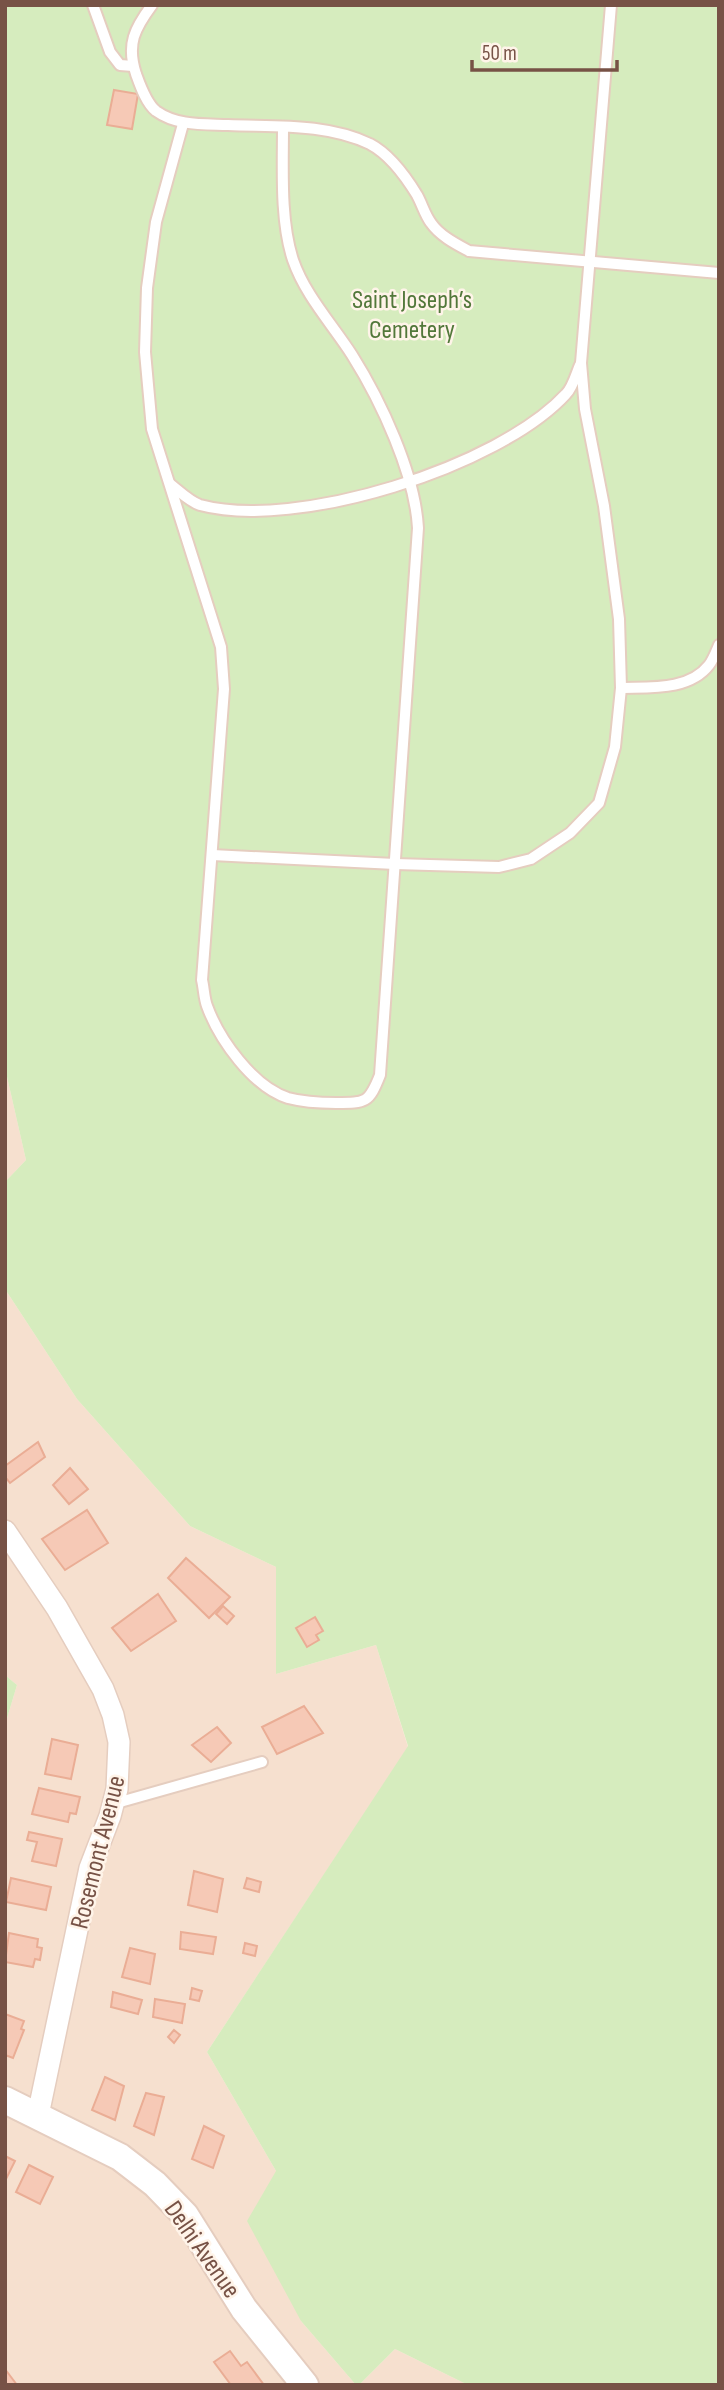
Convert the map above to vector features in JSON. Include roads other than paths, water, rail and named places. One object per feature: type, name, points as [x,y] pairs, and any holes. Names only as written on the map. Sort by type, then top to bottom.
[{"type":"street","name":"Rosemont Avenue","points":[[5,1531],[57,1608],[103,1689],[119,1742],[118,1779],[113,1804],[90,1868],[38,2115]]},
{"type":"street","name":"Delhi Avenue","points":[[5,2100],[120,2157],[155,2184],[185,2215],[244,2309],[305,2385]]},
{"type":"lane","points":[[93,5],[110,52],[120,65],[133,66]]},
{"type":"lane","points":[[152,5],[136,27],[132,43],[133,66],[141,89],[155,110],[183,124],[283,127],[337,132],[372,145],[396,167],[417,195],[431,224],[453,243],[469,251],[719,273]]},
{"type":"lane","points":[[212,855],[499,867],[531,859],[570,833],[599,803],[615,747],[621,688],[619,619],[604,506],[585,409],[581,363],[611,5]]},
{"type":"lane","points":[[183,124],[156,222],[147,288],[145,352],[152,429],[221,648],[224,690],[202,980],[206,1005],[229,1048],[262,1084],[287,1098],[323,1103],[359,1103],[372,1095],[380,1075],[418,528],[417,504],[387,421],[353,357],[309,293],[293,259],[286,220],[283,127]]},
{"type":"lane","points":[[170,484],[197,504],[229,511],[287,508],[346,499],[410,481],[445,470],[496,446],[533,422],[568,393],[581,363]]},
{"type":"lane","points":[[621,688],[664,687],[688,681],[708,667],[719,645]]},
{"type":"lane","points":[[113,1804],[262,1762]]},
{"type":"park label","name":"Saint Joseph’s Cemetery","points":[[412,314]]}]
